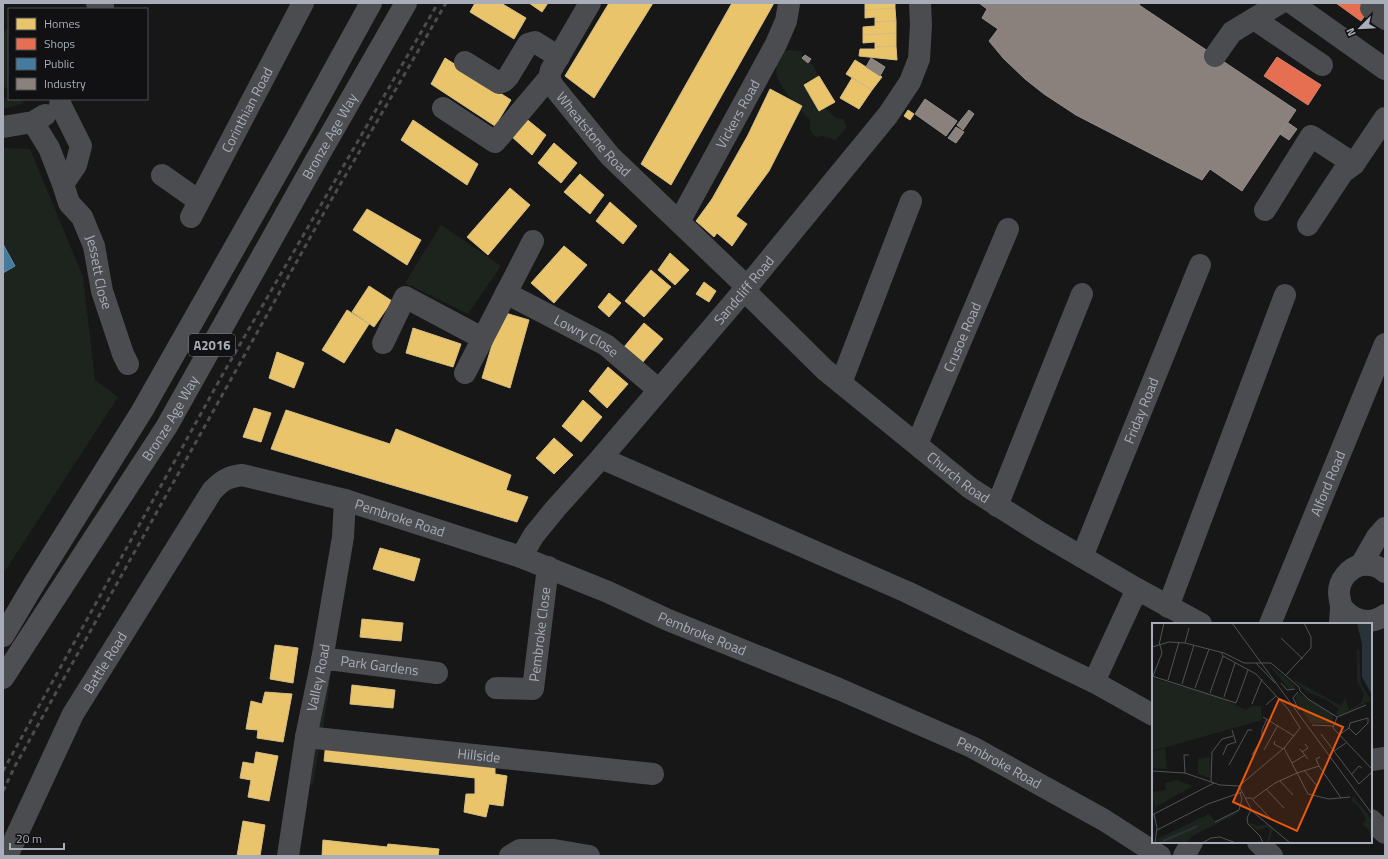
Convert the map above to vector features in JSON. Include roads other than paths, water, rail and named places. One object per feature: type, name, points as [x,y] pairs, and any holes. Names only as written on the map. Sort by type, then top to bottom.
[{"type":"main road","name":"Bronze Age Way","points":[[3,636],[142,411],[295,141],[371,3]]},
{"type":"main road","name":"Bronze Age Way","points":[[3,678],[167,426],[406,3]]},
{"type":"main road","points":[[1361,565],[1377,537],[1385,528]]},
{"type":"main road","points":[[1376,620],[1358,620],[1346,613],[1340,615],[1339,591],[1343,577],[1354,568],[1361,565],[1376,566],[1385,572]]},
{"type":"main road","points":[[3,619],[34,584]]},
{"type":"main road","points":[[1184,856],[1191,843]]},
{"type":"street","name":"Corinthian Road","points":[[162,175],[195,209],[303,3]]},
{"type":"street","points":[[549,78],[551,70],[590,3]]},
{"type":"street","name":"Sandcliff Road","points":[[521,557],[534,535],[746,289],[888,115],[910,82],[919,59],[921,25],[920,3]]},
{"type":"street","points":[[1215,56],[1231,34],[1254,18],[1280,3]]},
{"type":"street","points":[[1292,3],[1385,69]]},
{"type":"street","name":"Vickers Road","points":[[678,222],[776,44],[786,20],[789,4]]},
{"type":"street","points":[[1254,18],[1322,65]]},
{"type":"street","points":[[465,62],[499,83],[504,81],[528,44],[531,42],[535,42],[559,57]]},
{"type":"street","name":"Wheatstone Road","points":[[443,108],[495,142],[549,78],[553,86],[610,156],[746,289]]},
{"type":"street","points":[[3,127],[6,128],[34,122],[62,102],[82,146],[76,165],[63,184]]},
{"type":"street","points":[[1308,225],[1343,172],[1354,164],[1385,118]]},
{"type":"street","name":"Jessett Close","points":[[34,122],[49,148],[69,203],[82,217],[92,239],[102,291],[123,354],[128,364]]},
{"type":"street","points":[[1265,210],[1311,136],[1354,164]]},
{"type":"street","points":[[841,383],[911,200]]},
{"type":"street","name":"Crusoe Road","points":[[917,444],[1008,229]]},
{"type":"street","points":[[465,373],[533,241]]},
{"type":"street","name":"Friday Road","points":[[1082,557],[1200,265]]},
{"type":"street","name":"Church Road","points":[[746,289],[825,370],[970,488],[1041,533],[1168,607],[1199,623]]},
{"type":"street","name":"Lowry Close","points":[[506,292],[606,345],[659,390]]},
{"type":"street","points":[[997,506],[1082,294]]},
{"type":"street","points":[[1168,607],[1285,295]]},
{"type":"street","points":[[383,343],[405,297],[482,338]]},
{"type":"street","name":"Alford Road","points":[[1270,623],[1385,344]]},
{"type":"street","points":[[600,458],[907,592],[1094,682],[1152,714]]},
{"type":"street","name":"Pembroke Road","points":[[221,481],[234,476],[242,475],[345,500],[521,557],[608,592],[668,620],[839,689],[972,747],[1104,820],[1160,856]]},
{"type":"street","name":"Battle Road","points":[[7,856],[73,714],[212,491],[221,481]]},
{"type":"street","name":"Valley Road","points":[[288,856],[306,737],[322,660],[343,537],[345,500]]},
{"type":"street","name":"Pembroke Close","points":[[496,688],[533,689],[548,568]]},
{"type":"street","points":[[1094,682],[1137,589]]},
{"type":"street","name":"Park Gardens","points":[[322,660],[336,660],[437,673]]},
{"type":"street","name":"Hillside","points":[[306,737],[653,774]]},
{"type":"street","points":[[1372,760],[1385,758]]},
{"type":"street","points":[[1372,821],[1385,833]]},
{"type":"street","points":[[1259,843],[1272,856]]},
{"type":"street","points":[[510,856],[520,850],[554,850],[589,856]]},
{"type":"railway","points":[[3,771],[224,372],[438,3]]},
{"type":"railway","points":[[3,791],[15,766],[330,202],[446,3]]}]
